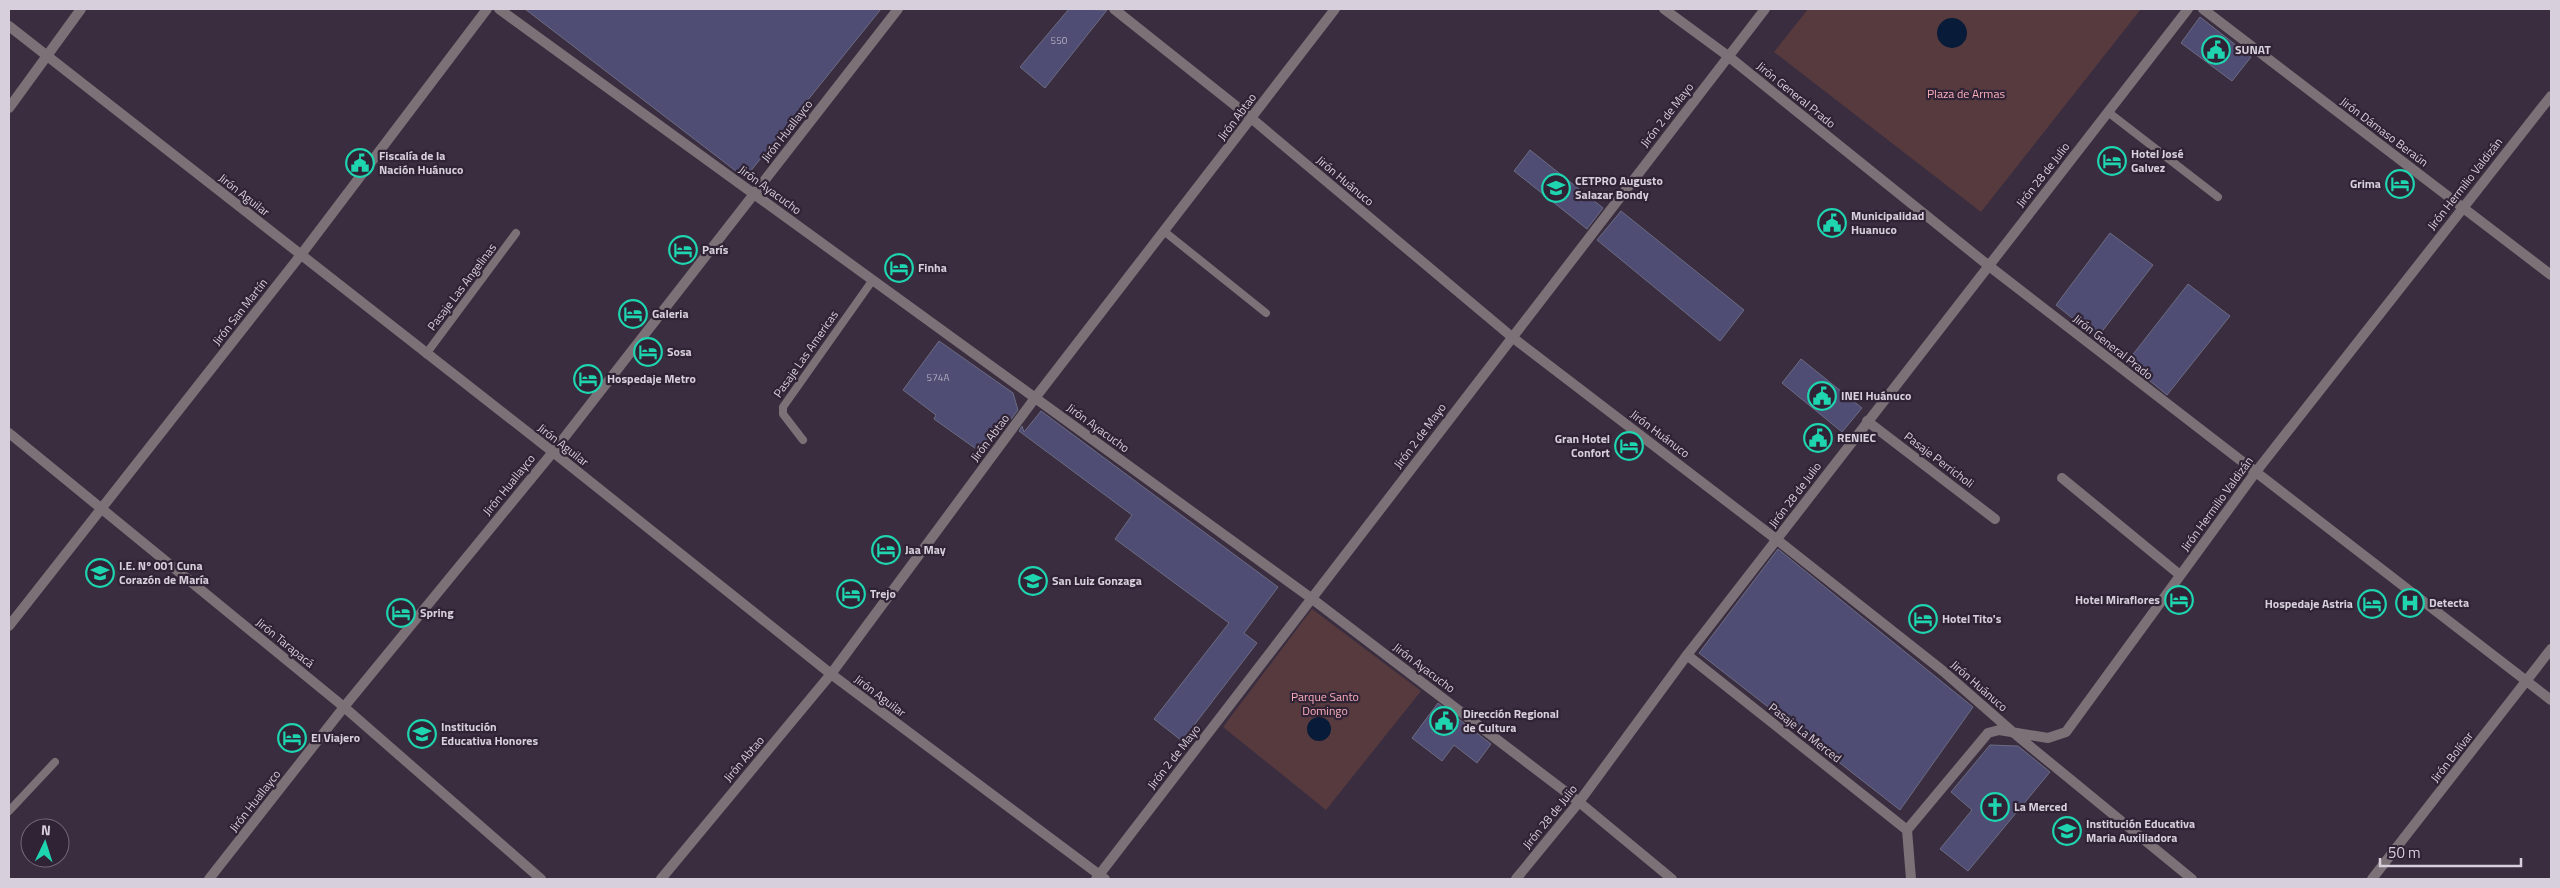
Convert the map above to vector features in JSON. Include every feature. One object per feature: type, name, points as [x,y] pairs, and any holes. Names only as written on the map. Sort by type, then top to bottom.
[{"type":"street","points":[[9,108],[81,9]]},
{"type":"street","name":"Jirón San Martín","points":[[9,626],[300,256],[487,9]]},
{"type":"street","name":"Jirón Ayacucho","points":[[499,9],[1311,598],[1579,802],[1672,879]]},
{"type":"street","name":"Jirón Huallayco","points":[[209,879],[344,707],[553,452],[898,9]]},
{"type":"street","name":"Jirón Huánuco","points":[[1114,9],[1251,118],[1512,337],[1776,539],[1943,671],[2015,734],[2192,879]]},
{"type":"street","name":"Jirón Abtao","points":[[661,879],[830,674],[1035,398],[1165,232],[1335,9]]},
{"type":"street","name":"Jirón General Prado","points":[[1664,9],[1728,56],[1989,266],[2551,700]]},
{"type":"street","name":"Jirón 2 de Mayo","points":[[1100,878],[1311,598],[1765,9]]},
{"type":"street","name":"Jirón 28 de Julio","points":[[1516,879],[1579,802],[1687,655],[1776,539],[2188,9]]},
{"type":"street","name":"Jirón Dámaso Beraún","points":[[2203,9],[2551,275]]},
{"type":"street","name":"Jirón Aguilar","points":[[9,26],[300,256],[553,452],[830,674],[1100,878]]},
{"type":"street","name":"Jirón Hermilio Valdizán","points":[[1907,830],[1988,733],[1999,730],[2048,738],[2066,732],[2255,473],[2551,96]]},
{"type":"street","name":"Pasaje Perricholi","points":[[1867,421],[1995,519]]},
{"type":"street","name":"Jirón Tarapacá","points":[[9,432],[344,707],[540,879]]},
{"type":"street","points":[[2062,478],[2180,575]]},
{"type":"street","name":"Jirón Bolívar","points":[[2372,879],[2551,649]]},
{"type":"street","name":"Pasaje La Merced","points":[[1687,655],[1907,830]]},
{"type":"street","points":[[1907,830],[1911,879]]},
{"type":"lane","points":[[2108,112],[2218,197]]},
{"type":"lane","points":[[1165,232],[1266,312]]},
{"type":"lane","name":"Pasaje Las Angelinas","points":[[426,354],[516,233]]},
{"type":"lane","name":"Pasaje Las Americas","points":[[803,440],[783,414],[783,407],[787,397],[872,281]]},
{"type":"lane","points":[[9,811],[55,762]]},
{"type":"green space","name":"Plaza de Armas","points":[[1808,9],[2141,9],[1981,212],[1774,52]]},
{"type":"green space","name":"Parque Santo Domingo","points":[[1312,609],[1421,691],[1326,810],[1223,727]]},
{"type":"water","points":[[1952,18],[1963,22],[1967,33],[1963,44],[1952,48],[1941,44],[1937,33],[1941,22]]},
{"type":"water","points":[[1319,717],[1324,718],[1330,724],[1330,734],[1324,740],[1319,741],[1314,740],[1308,734],[1307,729],[1308,724],[1314,718]]},
{"type":"building","points":[[525,9],[881,9],[745,178]]},
{"type":"building","points":[[1069,9],[1107,10],[1045,88],[1020,67]]},
{"type":"building","name":"SUNAT","points":[[2200,17],[2251,57],[2232,81],[2181,43]]},
{"type":"building","name":"CETPRO Augusto Salazar Bondy","points":[[1530,150],[1603,208],[1587,229],[1514,171]]},
{"type":"building","points":[[1621,211],[1744,310],[1720,341],[1597,240]]},
{"type":"building","points":[[2110,233],[2153,265],[2097,338],[2056,305]]},
{"type":"building","points":[[2188,284],[2230,316],[2167,395],[2127,362]]},
{"type":"building","points":[[939,341],[1013,393],[1018,410],[1008,423],[1002,419],[979,451],[934,419],[936,415],[903,390]]},
{"type":"building","name":"INEI Huánuco","points":[[1801,359],[1862,408],[1842,432],[1782,383]]},
{"type":"building","points":[[1041,411],[1278,587],[1244,633],[1257,643],[1182,741],[1154,719],[1229,623],[1115,539],[1132,515],[1019,431],[1022,426],[1024,432]]},
{"type":"building","points":[[1778,549],[1973,707],[1900,810],[1699,653]]},
{"type":"building","name":"Dirección Regional de Cultura","points":[[1438,703],[1491,744],[1477,763],[1454,745],[1442,761],[1412,738]]},
{"type":"building","name":"La Merced","points":[[1990,745],[2018,746],[2050,772],[1968,871],[1940,849],[1972,810],[1951,792]]},
{"type":"place","name":"SUNAT","points":[[2216,50]]},
{"type":"place","name":"Hotel José Galvez","points":[[2112,161]]},
{"type":"place","name":"Fiscalía de la Nación Huánuco","points":[[360,163]]},
{"type":"place","name":"Grima","points":[[2400,184]]},
{"type":"place","name":"CETPRO Augusto Salazar Bondy","points":[[1556,188]]},
{"type":"place","name":"Municipalidad Huanuco","points":[[1832,223]]},
{"type":"place","name":"París","points":[[683,250]]},
{"type":"place","name":"Finha","points":[[899,268]]},
{"type":"place","name":"Galeria","points":[[633,314]]},
{"type":"place","name":"Sosa","points":[[648,352]]},
{"type":"place","name":"Hospedaje Metro","points":[[588,379]]},
{"type":"place","name":"INEI Huánuco","points":[[1822,396]]},
{"type":"place","name":"RENIEC","points":[[1818,438]]},
{"type":"place","name":"Gran Hotel Confort","points":[[1629,446]]},
{"type":"place","name":"Jaa May","points":[[886,550]]},
{"type":"place","name":"I.E. Nº 001 Cuna Corazón de María","points":[[100,573]]},
{"type":"place","name":"San Luiz Gonzaga","points":[[1033,581]]},
{"type":"place","name":"Trejo","points":[[851,594]]},
{"type":"place","name":"Hotel Miraflores","points":[[2179,600]]},
{"type":"place","name":"Detecta","points":[[2410,603]]},
{"type":"place","name":"Hospedaje Astria","points":[[2372,604]]},
{"type":"place","name":"Spring","points":[[401,613]]},
{"type":"place","name":"Hotel Tito's","points":[[1923,619]]},
{"type":"place","name":"Dirección Regional de Cultura","points":[[1444,721]]},
{"type":"place","name":"Institución Educativa Honores","points":[[422,734]]},
{"type":"place","name":"El Viajero","points":[[292,738]]},
{"type":"place","name":"La Merced","points":[[1995,807]]},
{"type":"place","name":"Institución Educativa Maria Auxiliadora","points":[[2067,831]]}]
